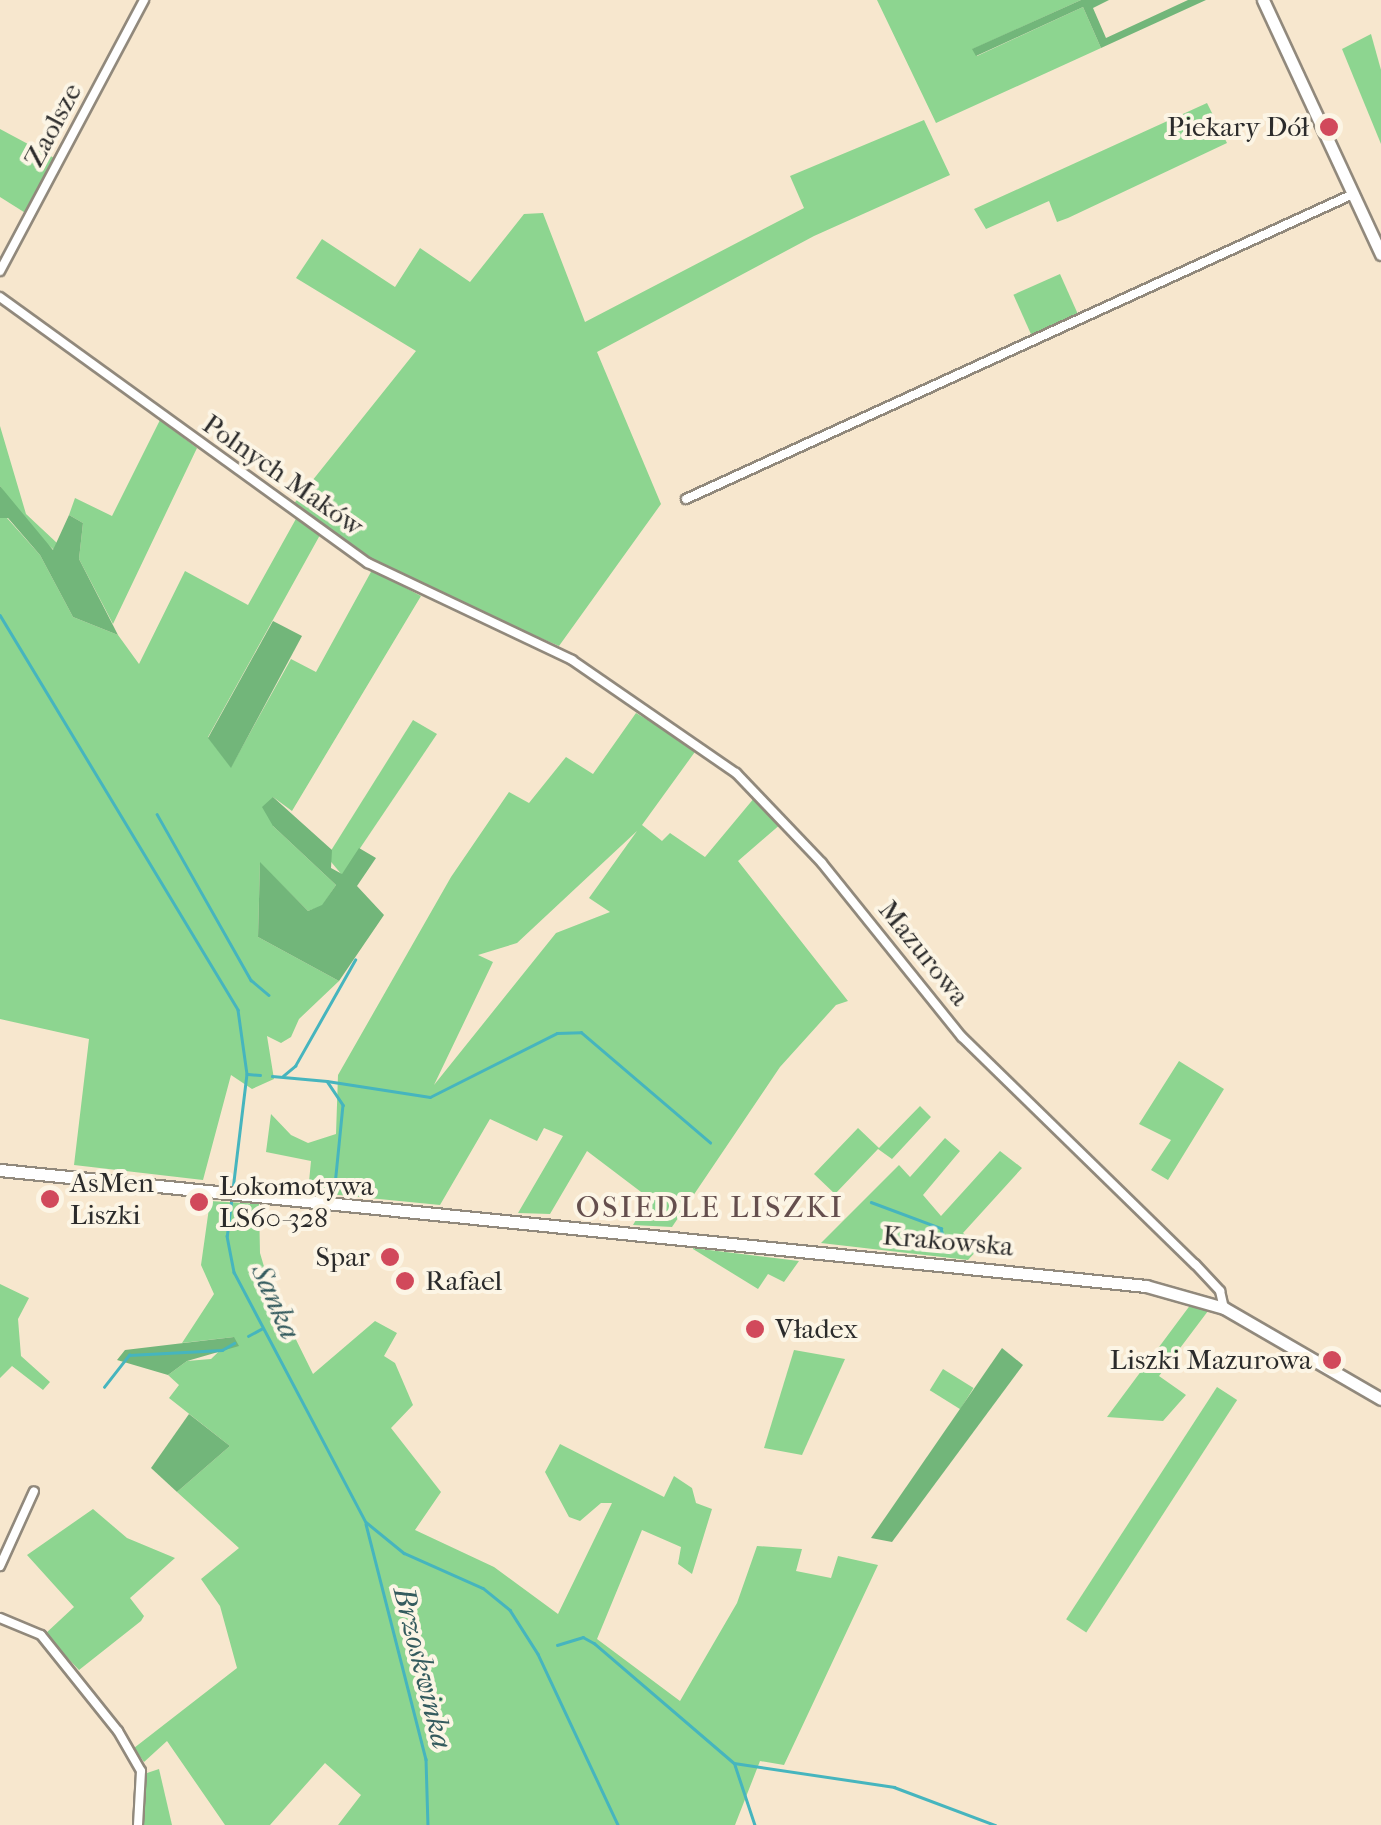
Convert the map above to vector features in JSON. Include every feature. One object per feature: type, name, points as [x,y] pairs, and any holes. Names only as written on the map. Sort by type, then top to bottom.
[{"type":"main road","points":[[1262,0],[1381,254]]},
{"type":"main road","name":"Krakowska","points":[[0,1170],[1146,1286],[1224,1308],[1381,1399]]},
{"type":"street","name":"Zaolsze","points":[[0,271],[144,0]]},
{"type":"street","points":[[686,499],[1354,194]]},
{"type":"street","name":"Polnych Maków","points":[[0,297],[368,564],[561,655]]},
{"type":"street","name":"Mazurowa","points":[[561,655],[736,772],[822,863],[962,1037],[1195,1264],[1220,1291],[1224,1308]]},
{"type":"street","points":[[0,1566],[34,1491]]},
{"type":"street","points":[[0,1618],[42,1635],[118,1730],[140,1772],[138,1825]]},
{"type":"green space","points":[[877,0],[1081,0],[973,49],[977,56],[1083,7],[1101,48],[936,123]]},
{"type":"green space","points":[[1081,0],[1109,0],[1093,8],[1106,38],[1188,0],[1206,0],[1101,48],[1083,7],[976,56],[972,49]]},
{"type":"green space","points":[[1371,34],[1381,70],[1381,144],[1342,49]]},
{"type":"green space","points":[[1207,103],[1227,143],[1068,218],[1057,222],[1049,201],[986,229],[974,209]]},
{"type":"green space","points":[[924,120],[950,175],[814,236],[597,352],[661,504],[559,646],[405,580],[292,506],[416,351],[296,278],[322,239],[395,287],[420,248],[470,282],[524,214],[543,213],[585,322],[804,208],[790,176]]},
{"type":"green space","points":[[0,129],[56,159],[27,214],[0,197]]},
{"type":"green space","points":[[1060,274],[1078,315],[1032,336],[1013,295]]},
{"type":"green space","points":[[160,420],[197,448],[113,624],[79,559],[83,523],[69,515],[75,498],[112,516]]},
{"type":"green space","points":[[0,426],[26,514],[57,543],[54,550],[26,525],[0,486]]},
{"type":"green space","points":[[0,486],[53,550],[69,515],[83,523],[79,559],[118,635],[73,617],[40,555],[8,518],[0,518]]},
{"type":"green space","points":[[297,517],[320,535],[208,737],[231,767],[291,659],[316,672],[372,570],[421,596],[292,811],[273,797],[273,826],[336,885],[322,906],[308,911],[260,863],[258,937],[339,981],[299,1019],[291,1037],[281,1043],[267,1036],[274,1079],[252,1089],[231,1075],[203,1180],[74,1165],[89,1039],[0,1019],[0,518],[7,518],[40,555],[73,617],[118,635],[139,664],[185,571],[248,605]]},
{"type":"green space","points":[[273,621],[302,636],[231,768],[208,738]]},
{"type":"green space","points":[[636,713],[697,749],[642,825],[662,841],[670,833],[705,857],[755,797],[782,823],[738,861],[848,1001],[836,1005],[780,1067],[672,1227],[633,1225],[649,1198],[587,1151],[550,1214],[518,1213],[563,1136],[544,1128],[537,1141],[490,1119],[440,1205],[308,1192],[311,1161],[266,1152],[271,1114],[291,1135],[308,1143],[336,1134],[338,1075],[451,877],[509,792],[529,803],[566,757],[593,774]],"holes":[[[637,831],[589,898],[610,912],[556,933],[434,1085],[493,962],[478,955],[517,943]]]},
{"type":"green space","points":[[413,720],[437,734],[342,875],[327,857]]},
{"type":"green space","points":[[273,797],[332,850],[331,868],[342,874],[359,848],[376,858],[357,886],[384,915],[339,981],[258,937],[260,862],[308,911],[322,905],[336,885],[273,826],[262,807]]},
{"type":"green space","points":[[1179,1061],[1224,1089],[1168,1180],[1151,1170],[1171,1140],[1139,1124]]},
{"type":"green space","points":[[920,1106],[931,1117],[892,1159],[878,1149],[835,1194],[814,1174],[858,1128],[879,1148]]},
{"type":"green space","points":[[945,1138],[960,1151],[923,1195],[941,1216],[1000,1151],[1022,1168],[963,1233],[980,1247],[968,1260],[821,1243],[899,1165],[910,1177]]},
{"type":"green space","points":[[210,1201],[259,1204],[260,1253],[270,1287],[313,1374],[375,1321],[397,1333],[384,1356],[395,1363],[413,1405],[391,1428],[441,1492],[415,1530],[494,1567],[558,1614],[612,1503],[601,1503],[580,1521],[569,1517],[545,1472],[560,1444],[664,1497],[674,1476],[692,1488],[696,1503],[712,1509],[692,1574],[678,1564],[681,1547],[642,1530],[597,1639],[680,1701],[737,1603],[757,1546],[802,1549],[796,1571],[831,1578],[838,1556],[878,1565],[784,1765],[760,1761],[735,1825],[338,1825],[361,1795],[325,1763],[270,1825],[225,1825],[167,1741],[144,1762],[134,1748],[237,1668],[220,1606],[201,1579],[239,1548],[177,1492],[230,1446],[169,1398],[179,1385],[168,1375],[187,1361],[211,1359],[234,1337],[182,1343],[214,1294],[201,1265]]},
{"type":"green space","points":[[693,1249],[799,1261],[784,1282],[768,1274],[758,1289]]},
{"type":"green space","points":[[0,1284],[29,1298],[18,1319],[21,1356],[50,1382],[43,1390],[12,1366],[0,1378]]},
{"type":"green space","points":[[1191,1304],[1208,1311],[1159,1376],[1186,1395],[1163,1421],[1107,1417]]},
{"type":"green space","points":[[234,1337],[239,1346],[187,1361],[168,1375],[117,1360],[125,1350]]},
{"type":"green space","points":[[1002,1348],[1023,1365],[892,1542],[871,1538]]},
{"type":"green space","points":[[794,1350],[845,1359],[802,1455],[764,1448]]},
{"type":"green space","points":[[943,1369],[974,1388],[960,1409],[930,1390]]},
{"type":"green space","points":[[1217,1387],[1237,1400],[1086,1632],[1066,1619]]},
{"type":"green space","points":[[189,1414],[230,1446],[177,1492],[151,1468]]},
{"type":"green space","points":[[93,1509],[127,1538],[175,1558],[130,1598],[144,1616],[141,1621],[79,1670],[45,1634],[74,1607],[27,1555]]},
{"type":"green space","points":[[159,1769],[172,1825],[141,1825],[144,1774]]},
{"type":"waterway","name":"Sanka","points":[[0,615],[238,1010],[247,1074],[233,1190]]},
{"type":"waterway","points":[[157,814],[251,980],[269,995]]},
{"type":"waterway","points":[[283,1076],[295,1066],[355,960]]},
{"type":"waterway","points":[[327,1081],[430,1097],[557,1033],[581,1032],[710,1142]]},
{"type":"waterway","points":[[248,1074],[260,1075]]},
{"type":"waterway","points":[[272,1076],[327,1081],[343,1105],[334,1195]]},
{"type":"waterway","name":"Sanka","points":[[232,1198],[227,1236],[234,1272],[366,1522],[404,1553],[483,1588],[510,1610],[538,1654],[618,1825]]},
{"type":"waterway","points":[[871,1202],[941,1228],[947,1250]]},
{"type":"waterway","points":[[248,1336],[261,1329]]},
{"type":"waterway","points":[[104,1387],[129,1355],[222,1350],[234,1343]]},
{"type":"waterway","name":"Brzoskwinka","points":[[366,1524],[426,1759],[428,1825]]},
{"type":"waterway","points":[[557,1645],[583,1637],[594,1643],[734,1763],[894,1787],[995,1825]]},
{"type":"waterway","points":[[735,1765],[755,1825]]},
{"type":"place","name":"Piekary Dół","points":[[1329,127]]},
{"type":"place","name":"AsMen Liszki","points":[[50,1199]]},
{"type":"place","name":"Lokomotywa LS60-328","points":[[199,1202]]},
{"type":"place","name":"Spar","points":[[390,1257]]},
{"type":"place","name":"Rafael","points":[[405,1281]]},
{"type":"place","name":"Vładex","points":[[755,1329]]},
{"type":"place","name":"Liszki Mazurowa","points":[[1332,1360]]},
{"type":"district","name":"OSIEDLE LISZKI","points":[[710,1208]]}]
